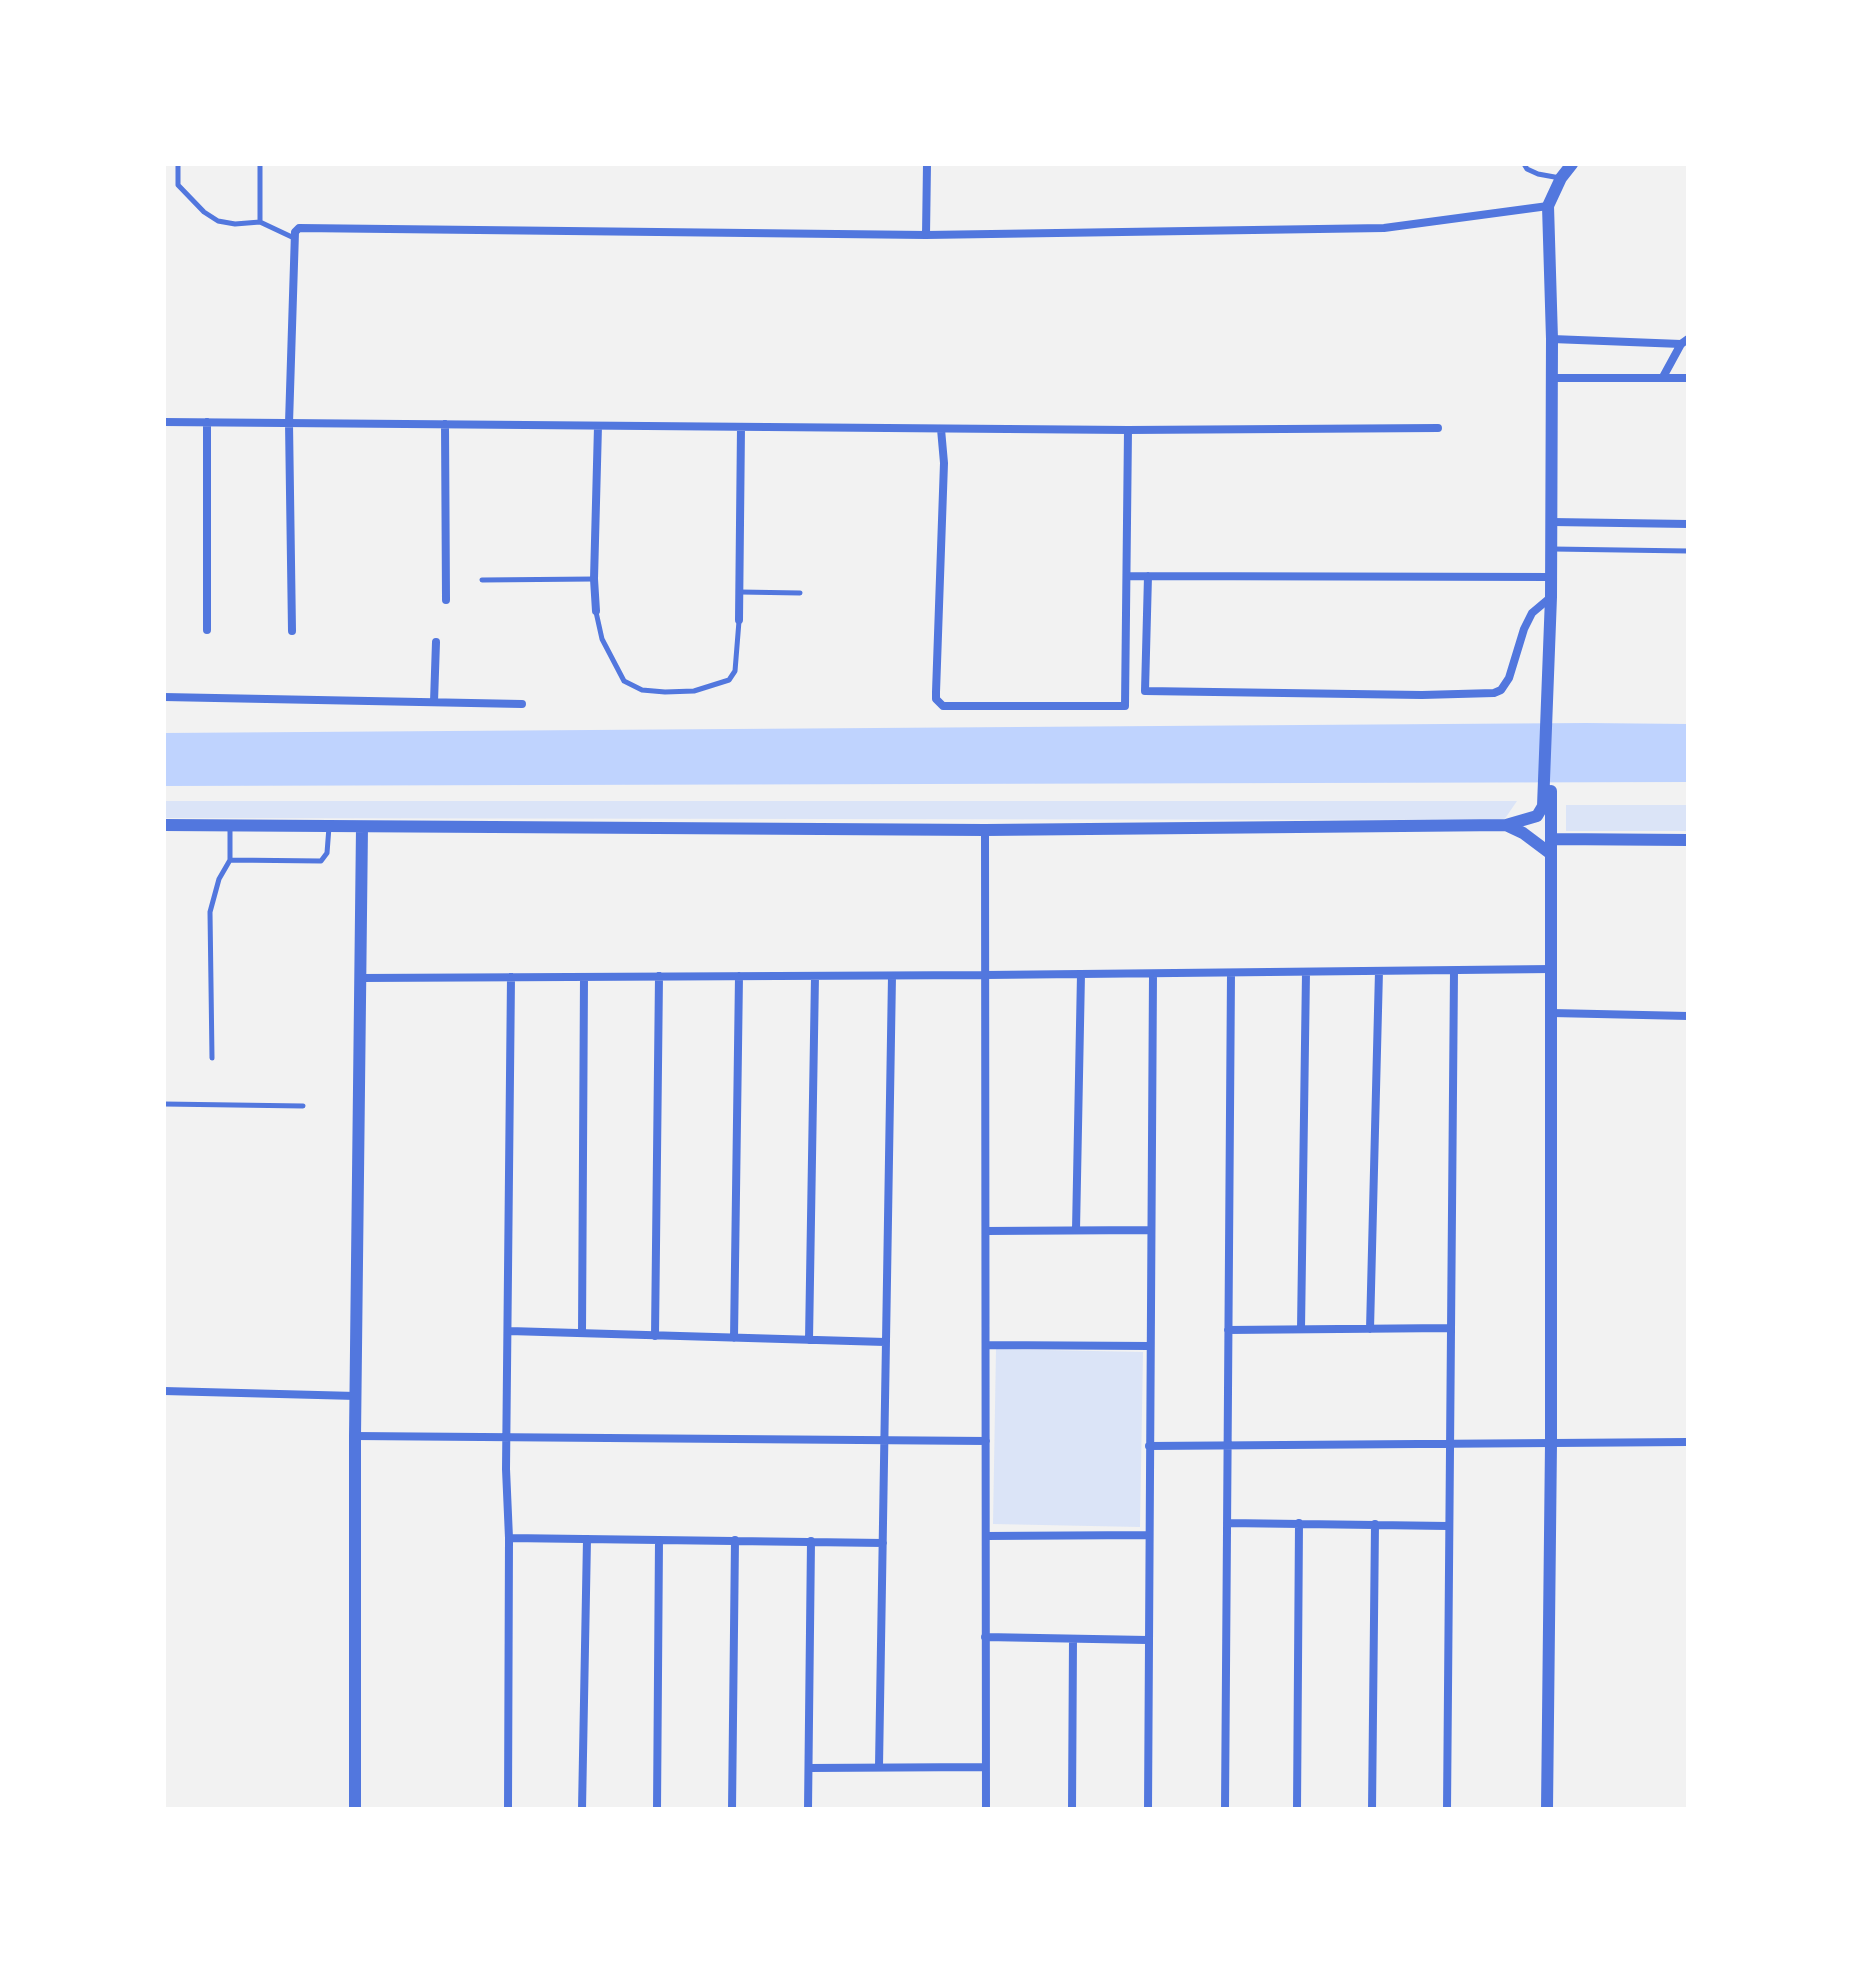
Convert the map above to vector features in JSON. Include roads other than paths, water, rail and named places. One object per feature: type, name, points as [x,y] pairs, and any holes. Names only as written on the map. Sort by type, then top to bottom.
[{"type":"street","points":[[926,235],[927,164]]},
{"type":"street","points":[[1547,1809],[1552,1013],[1551,839],[1547,805],[1552,522],[1548,206],[1561,178],[1572,164]]},
{"type":"street","points":[[292,631],[289,423],[295,232],[304,227],[926,235],[1384,228],[1548,206]]},
{"type":"street","points":[[1552,339],[1684,341],[1663,377]]},
{"type":"street","points":[[1552,378],[1688,378]]},
{"type":"street","points":[[164,422],[1128,430],[1438,428]]},
{"type":"street","points":[[207,422],[207,630]]},
{"type":"street","points":[[445,424],[446,600]]},
{"type":"street","points":[[596,611],[598,426]]},
{"type":"street","points":[[739,620],[741,427]]},
{"type":"street","points":[[941,429],[944,463],[936,699],[943,706],[1125,706],[1128,430]]},
{"type":"street","points":[[1552,522],[1688,524]]},
{"type":"street","points":[[1128,576],[1551,577]]},
{"type":"street","points":[[1148,576],[1145,691],[1422,695],[1494,693],[1506,684],[1532,613],[1551,597]]},
{"type":"street","points":[[434,702],[436,642]]},
{"type":"street","points":[[164,697],[522,704]]},
{"type":"street","points":[[164,825],[985,830],[1506,825],[1537,816],[1547,805]]},
{"type":"street","points":[[1506,825],[1551,854]]},
{"type":"street","points":[[355,1809],[355,1436],[362,827]]},
{"type":"street","points":[[985,830],[986,1809]]},
{"type":"street","points":[[1551,839],[1688,840]]},
{"type":"street","points":[[361,978],[1552,969]]},
{"type":"street","points":[[1370,1329],[1379,971]]},
{"type":"street","points":[[1447,1809],[1454,971]]},
{"type":"street","points":[[1301,1329],[1306,972]]},
{"type":"street","points":[[1225,1809],[1231,973]]},
{"type":"street","points":[[1076,1230],[1081,974]]},
{"type":"street","points":[[1148,1809],[1153,974]]},
{"type":"street","points":[[655,1336],[659,976]]},
{"type":"street","points":[[734,1338],[739,976]]},
{"type":"street","points":[[809,1340],[815,976]]},
{"type":"street","points":[[879,1766],[892,976]]},
{"type":"street","points":[[508,1809],[511,977]]},
{"type":"street","points":[[582,1333],[584,977]]},
{"type":"street","points":[[1552,1013],[1688,1016]]},
{"type":"street","points":[[986,1231],[1150,1230]]},
{"type":"street","points":[[1228,1330],[1450,1328]]},
{"type":"street","points":[[509,1331],[885,1342]]},
{"type":"street","points":[[986,1345],[1149,1346]]},
{"type":"street","points":[[164,1391],[356,1396]]},
{"type":"street","points":[[355,1436],[986,1441]]},
{"type":"street","points":[[1149,1446],[1688,1442]]},
{"type":"street","points":[[1227,1523],[1448,1526]]},
{"type":"street","points":[[1297,1809],[1299,1523]]},
{"type":"street","points":[[1372,1809],[1375,1524]]},
{"type":"street","points":[[986,1536],[1148,1535]]},
{"type":"street","points":[[509,1538],[883,1543]]},
{"type":"street","points":[[582,1809],[587,1539]]},
{"type":"street","points":[[657,1809],[659,1540]]},
{"type":"street","points":[[732,1809],[735,1540]]},
{"type":"street","points":[[808,1809],[811,1541]]},
{"type":"street","points":[[985,1637],[1147,1640]]},
{"type":"street","points":[[1072,1809],[1073,1639]]},
{"type":"street","points":[[809,1768],[985,1767]]},
{"type":"lane","points":[[178,164],[178,185],[204,212],[218,221],[235,224],[260,222],[295,239]]},
{"type":"lane","points":[[260,164],[260,222]]},
{"type":"lane","points":[[1524,164],[1538,174],[1561,178]]},
{"type":"lane","points":[[1551,549],[1688,551]]},
{"type":"lane","points":[[482,580],[594,579]]},
{"type":"lane","points":[[740,592],[800,593]]},
{"type":"lane","points":[[596,611],[602,639],[624,681],[642,690],[665,692],[694,691],[729,680],[735,671],[739,620]]},
{"type":"lane","points":[[212,1058],[210,912],[219,879],[230,860],[230,824]]},
{"type":"lane","points":[[230,860],[321,861],[327,853],[329,827]]},
{"type":"lane","points":[[164,1104],[303,1106]]},
{"type":"water","points":[[1688,724],[1688,782],[164,786],[164,733]]}]
